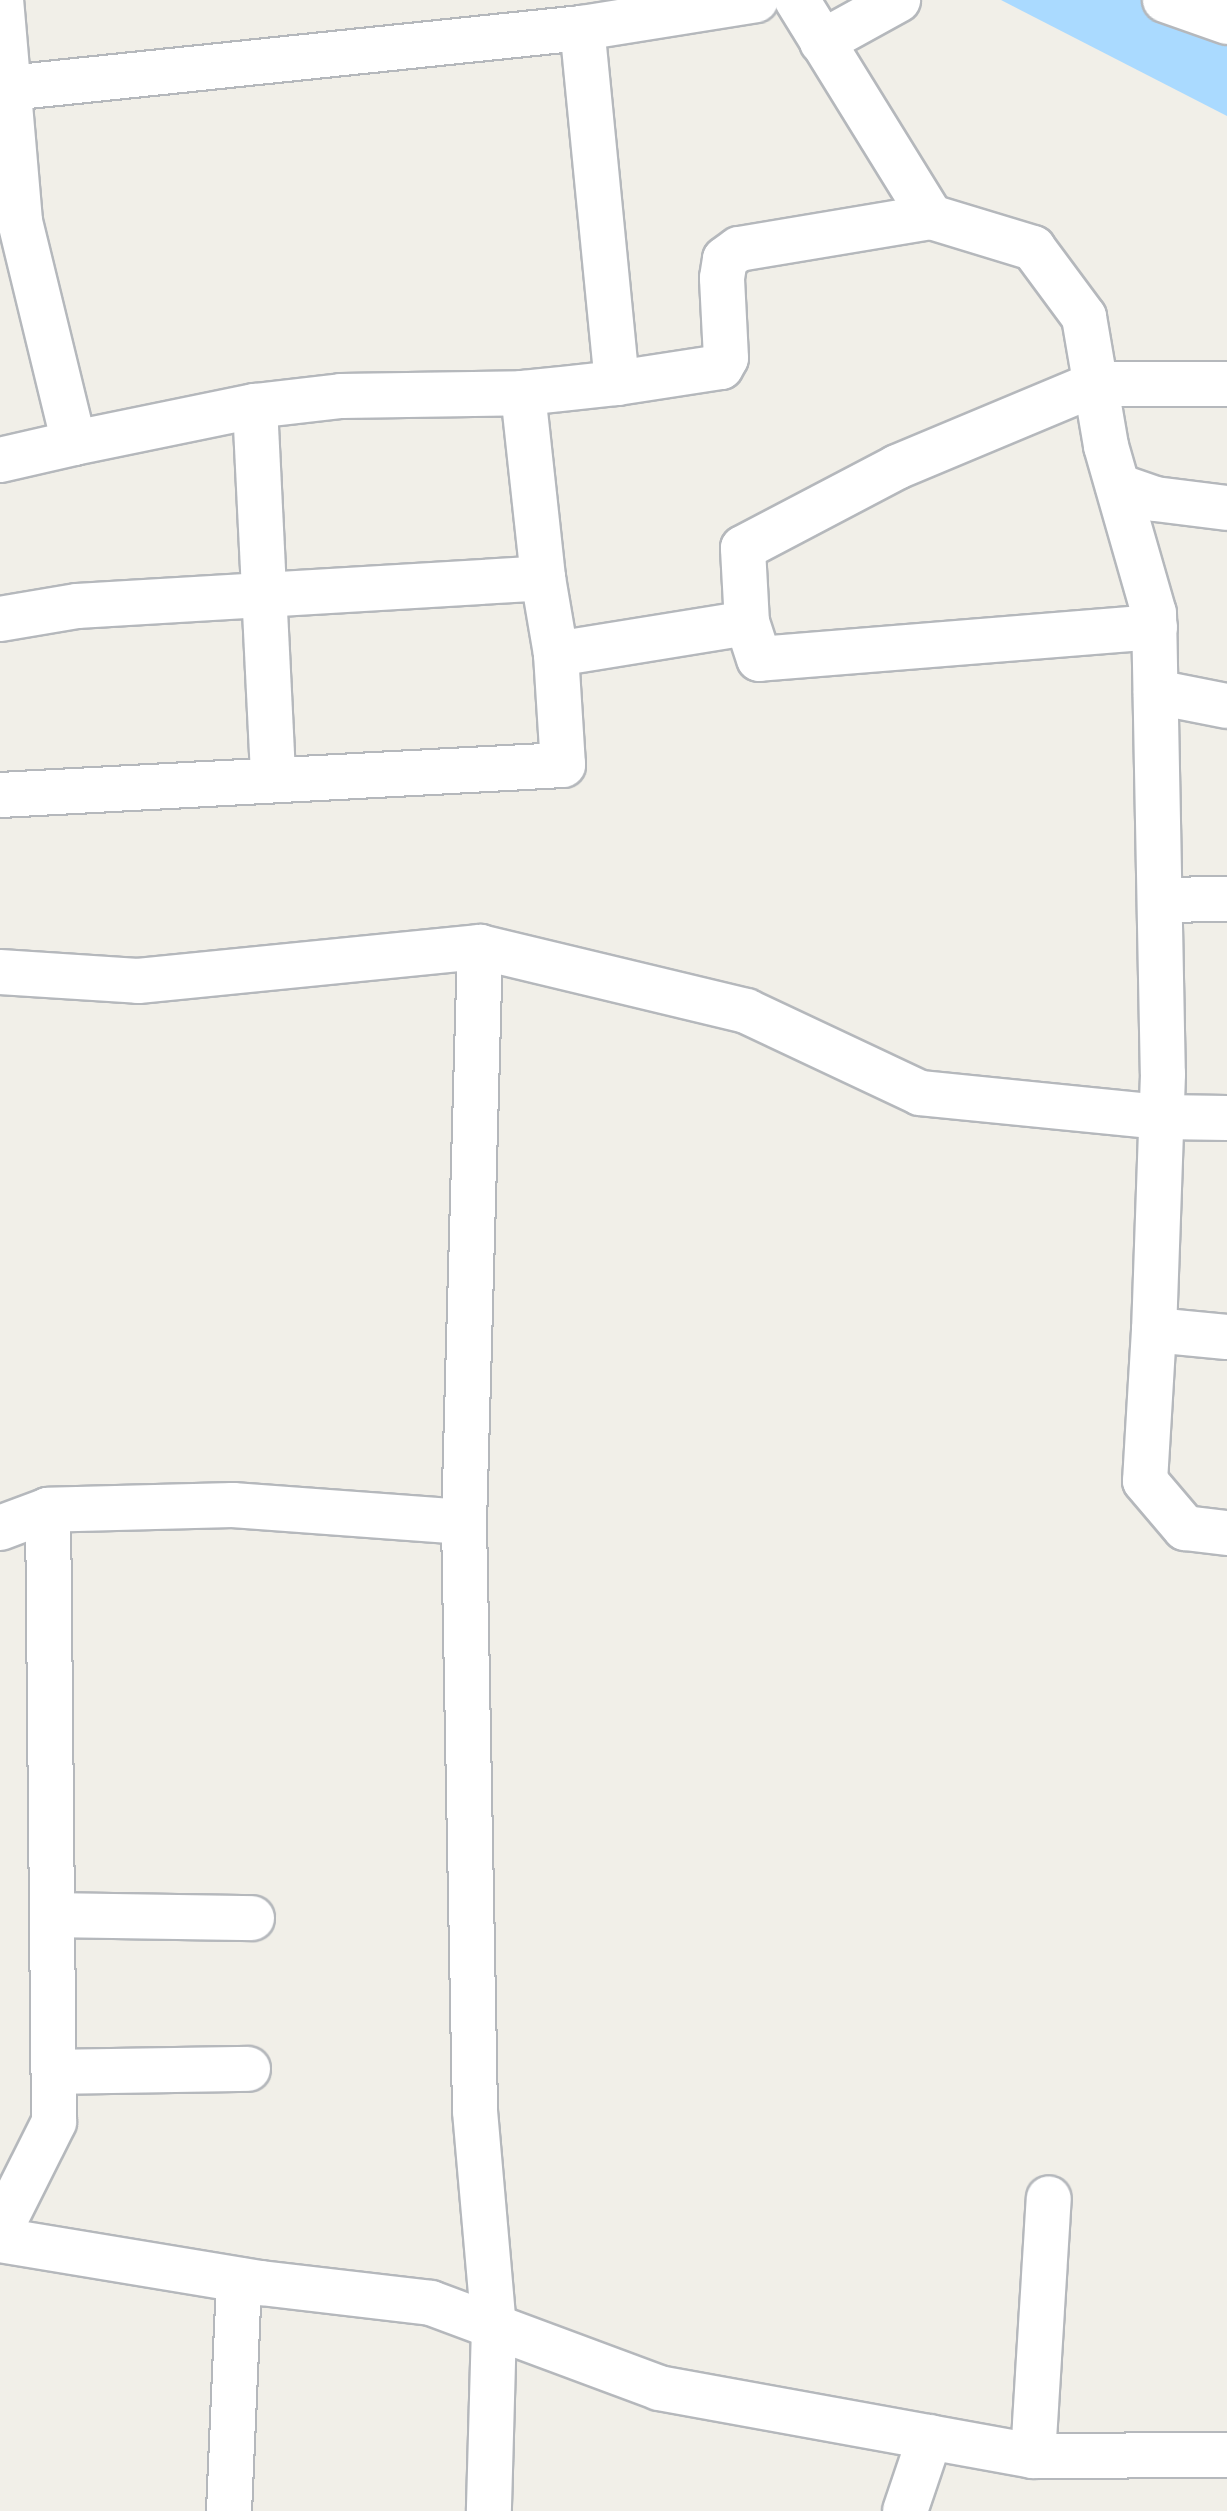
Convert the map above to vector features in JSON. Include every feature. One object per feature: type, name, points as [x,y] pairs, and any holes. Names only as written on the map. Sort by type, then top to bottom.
[{"type":"street","points":[[1,0],[20,221],[74,443]]},
{"type":"street","points":[[9,88],[582,28],[756,0]]},
{"type":"street","points":[[797,0],[931,217]]},
{"type":"street","points":[[822,42],[898,0]]},
{"type":"street","points":[[1165,0],[1227,22]]},
{"type":"street","points":[[582,28],[617,383]]},
{"type":"street","points":[[0,460],[255,406],[341,396],[523,393],[721,367],[726,358],[722,278],[725,259],[739,249],[931,217],[1033,248],[1084,317],[1095,384],[1118,486],[1155,627],[1162,1117],[1145,1481],[1185,1528],[1227,1533]]},
{"type":"street","points":[[1155,627],[759,659],[747,623],[743,548],[897,467],[1095,384],[1227,384]]},
{"type":"street","points":[[0,795],[563,765],[556,654],[543,578],[523,393]]},
{"type":"street","points":[[255,406],[273,780]]},
{"type":"street","points":[[1118,486],[1155,499],[1227,508]]},
{"type":"street","points":[[0,619],[77,606],[543,578]]},
{"type":"street","points":[[556,654],[747,623]]},
{"type":"street","points":[[1156,692],[1227,706]]},
{"type":"street","points":[[1160,900],[1227,899]]},
{"type":"street","points":[[480,947],[464,1522],[475,2111],[494,2327],[489,2511]]},
{"type":"street","points":[[0,972],[138,981],[480,947],[746,1011],[920,1093],[1162,1117],[1227,1118]]},
{"type":"street","points":[[1154,1330],[1227,1337]]},
{"type":"street","points":[[0,1528],[48,1510],[233,1505],[464,1522]]},
{"type":"street","points":[[0,2230],[54,2122],[55,1915],[48,1510]]},
{"type":"street","points":[[55,1915],[252,1918]]},
{"type":"street","points":[[54,2072],[248,2069]]},
{"type":"street","points":[[1033,2456],[1049,2198]]},
{"type":"street","points":[[0,2240],[239,2280],[431,2303],[659,2388],[1033,2456],[1227,2455]]},
{"type":"street","points":[[229,2511],[239,2280]]},
{"type":"street","points":[[905,2511],[930,2437]]},
{"type":"water","points":[[1001,0],[1227,0],[1227,116]]}]
